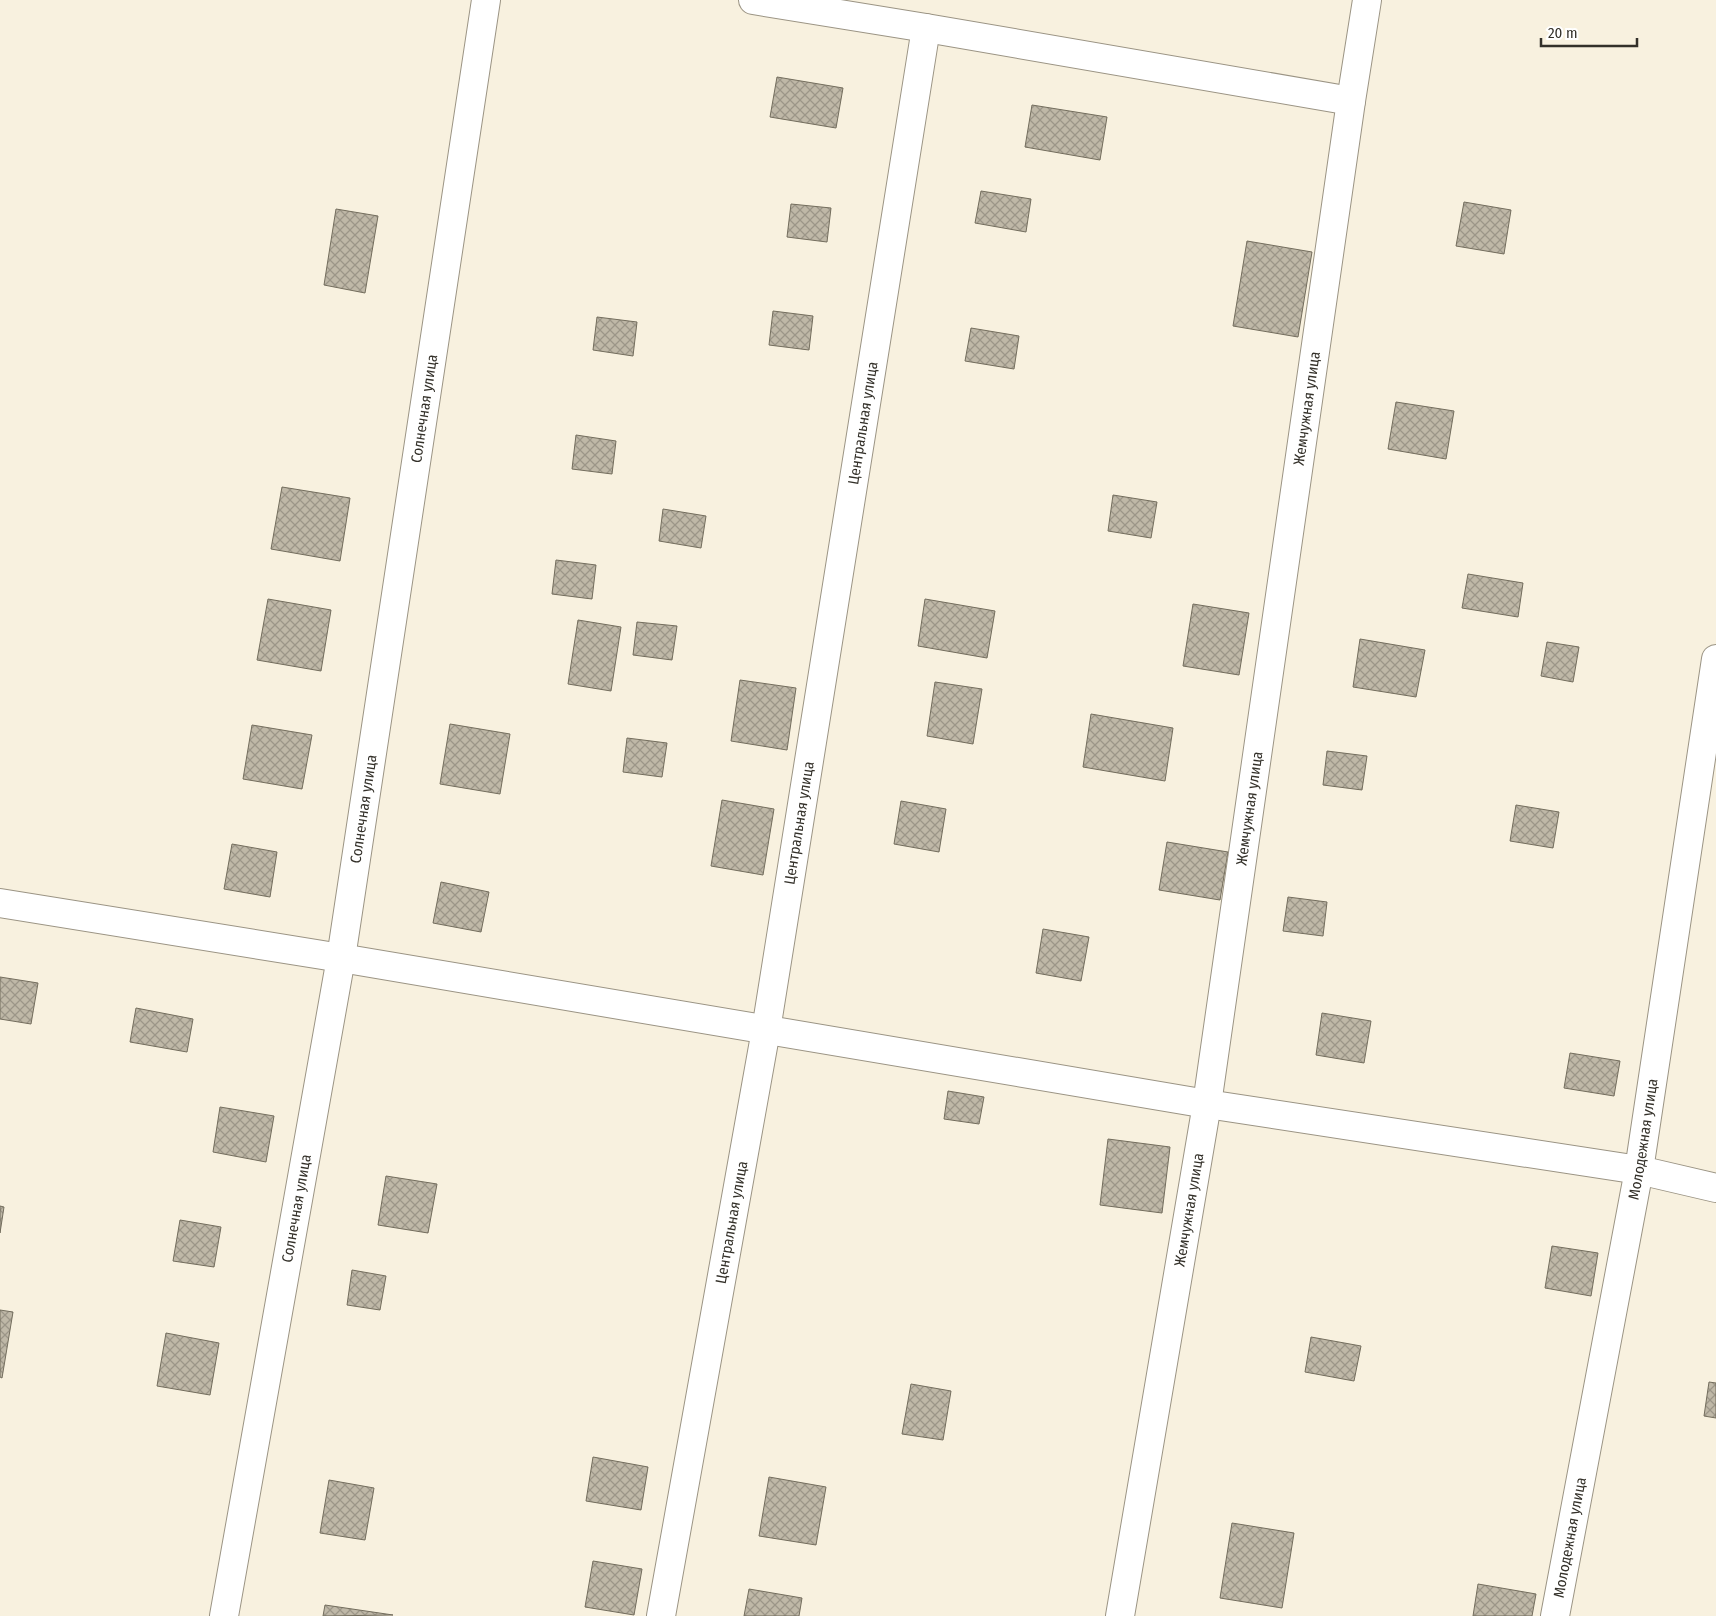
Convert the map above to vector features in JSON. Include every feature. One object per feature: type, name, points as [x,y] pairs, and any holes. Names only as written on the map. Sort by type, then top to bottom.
[{"type":"street","name":"Солнечная улица","points":[[224,1616],[341,958],[486,0]]},
{"type":"street","points":[[753,0],[1351,101]]},
{"type":"street","name":"Жемчужная улица","points":[[1120,1616],[1207,1104],[1367,0]]},
{"type":"street","name":"Центральная улица","points":[[660,1616],[766,1030],[926,28]]},
{"type":"street","name":"Молодежная улица","points":[[1555,1616],[1638,1170],[1716,659]]},
{"type":"street","points":[[0,903],[341,958],[1207,1104],[1638,1170],[1716,1188]]},
{"type":"building","points":[[777,77],[843,88],[836,128],[770,117]]},
{"type":"building","points":[[1032,105],[1107,117],[1100,160],[1025,147]]},
{"type":"building","points":[[981,191],[1031,199],[1026,232],[975,223]]},
{"type":"building","points":[[1464,202],[1511,210],[1504,254],[1456,246]]},
{"type":"building","points":[[791,204],[831,208],[827,242],[787,237]]},
{"type":"building","points":[[336,209],[378,216],[365,293],[324,285]]},
{"type":"building","points":[[1247,241],[1312,252],[1298,337],[1233,326]]},
{"type":"building","points":[[773,311],[813,316],[809,350],[769,345]]},
{"type":"building","points":[[597,317],[637,322],[633,356],[593,350]]},
{"type":"building","points":[[971,328],[1019,336],[1014,369],[965,361]]},
{"type":"building","points":[[1396,402],[1454,411],[1446,459],[1388,449]]},
{"type":"building","points":[[576,435],[616,441],[612,474],[572,469]]},
{"type":"building","points":[[282,487],[350,498],[340,561],[271,549]]},
{"type":"building","points":[[1113,495],[1157,502],[1151,538],[1108,531]]},
{"type":"building","points":[[663,509],[706,516],[701,548],[659,541]]},
{"type":"building","points":[[556,560],[596,565],[592,599],[552,594]]},
{"type":"building","points":[[1468,574],[1523,583],[1518,617],[1462,608]]},
{"type":"building","points":[[268,599],[331,610],[321,671],[257,660]]},
{"type":"building","points":[[925,599],[995,611],[987,658],[918,646]]},
{"type":"building","points":[[1193,604],[1249,613],[1239,675],[1183,666]]},
{"type":"building","points":[[578,620],[621,627],[611,691],[568,684]]},
{"type":"building","points":[[637,622],[677,626],[672,660],[633,655]]},
{"type":"building","points":[[1360,639],[1425,650],[1416,697],[1353,687]]},
{"type":"building","points":[[1547,642],[1579,647],[1573,682],[1541,676]]},
{"type":"building","points":[[740,680],[796,688],[787,750],[731,741]]},
{"type":"building","points":[[935,682],[982,689],[973,744],[927,736]]},
{"type":"building","points":[[1091,714],[1173,728],[1165,781],[1083,767]]},
{"type":"building","points":[[450,724],[510,734],[500,794],[440,784]]},
{"type":"building","points":[[252,725],[312,735],[302,789],[243,779]]},
{"type":"building","points":[[627,738],[667,743],[662,777],[623,772]]},
{"type":"building","points":[[1327,751],[1367,756],[1362,790],[1323,785]]},
{"type":"building","points":[[722,800],[774,809],[763,875],[711,866]]},
{"type":"building","points":[[901,801],[946,809],[939,852],[894,844]]},
{"type":"building","points":[[1516,805],[1559,812],[1553,848],[1510,841]]},
{"type":"building","points":[[1167,842],[1228,852],[1220,900],[1159,890]]},
{"type":"building","points":[[232,844],[277,852],[270,897],[224,889]]},
{"type":"building","points":[[441,882],[489,892],[481,932],[433,923]]},
{"type":"building","points":[[1288,897],[1327,902],[1323,936],[1283,931]]},
{"type":"building","points":[[1043,929],[1089,937],[1081,981],[1036,973]]},
{"type":"building","points":[[0,977],[38,983],[31,1024],[0,1019]]},
{"type":"building","points":[[136,1008],[193,1019],[187,1052],[130,1042]]},
{"type":"building","points":[[1322,1013],[1371,1021],[1364,1063],[1316,1055]]},
{"type":"building","points":[[1570,1053],[1620,1061],[1614,1096],[1564,1088]]},
{"type":"building","points":[[948,1091],[984,1097],[979,1124],[944,1119]]},
{"type":"building","points":[[220,1107],[274,1116],[266,1162],[213,1152]]},
{"type":"building","points":[[1108,1139],[1170,1147],[1162,1213],[1100,1205]]},
{"type":"building","points":[[386,1176],[437,1184],[428,1233],[378,1225]]},
{"type":"building","points":[[0,1206],[4,1207],[0,1233]]},
{"type":"building","points":[[180,1220],[221,1227],[214,1267],[173,1261]]},
{"type":"building","points":[[1552,1246],[1598,1253],[1591,1296],[1545,1288]]},
{"type":"building","points":[[352,1270],[386,1276],[380,1310],[347,1305]]},
{"type":"building","points":[[0,1310],[13,1312],[2,1378],[0,1377]]},
{"type":"building","points":[[166,1333],[219,1343],[210,1395],[157,1386]]},
{"type":"building","points":[[1311,1337],[1361,1346],[1354,1381],[1305,1372]]},
{"type":"building","points":[[1709,1382],[1716,1383],[1716,1418],[1704,1416]]},
{"type":"building","points":[[911,1384],[951,1391],[943,1440],[902,1434]]},
{"type":"building","points":[[593,1457],[648,1467],[641,1510],[586,1501]]},
{"type":"building","points":[[769,1477],[826,1487],[816,1545],[759,1536]]},
{"type":"building","points":[[329,1480],[374,1488],[365,1540],[320,1533]]},
{"type":"building","points":[[1232,1523],[1294,1533],[1282,1608],[1220,1598]]},
{"type":"building","points":[[593,1561],[642,1569],[634,1615],[585,1607]]},
{"type":"building","points":[[1478,1584],[1536,1594],[1532,1616],[1473,1616]]},
{"type":"building","points":[[749,1589],[802,1598],[799,1616],[744,1616]]},
{"type":"building","points":[[325,1605],[393,1615],[323,1616]]}]
